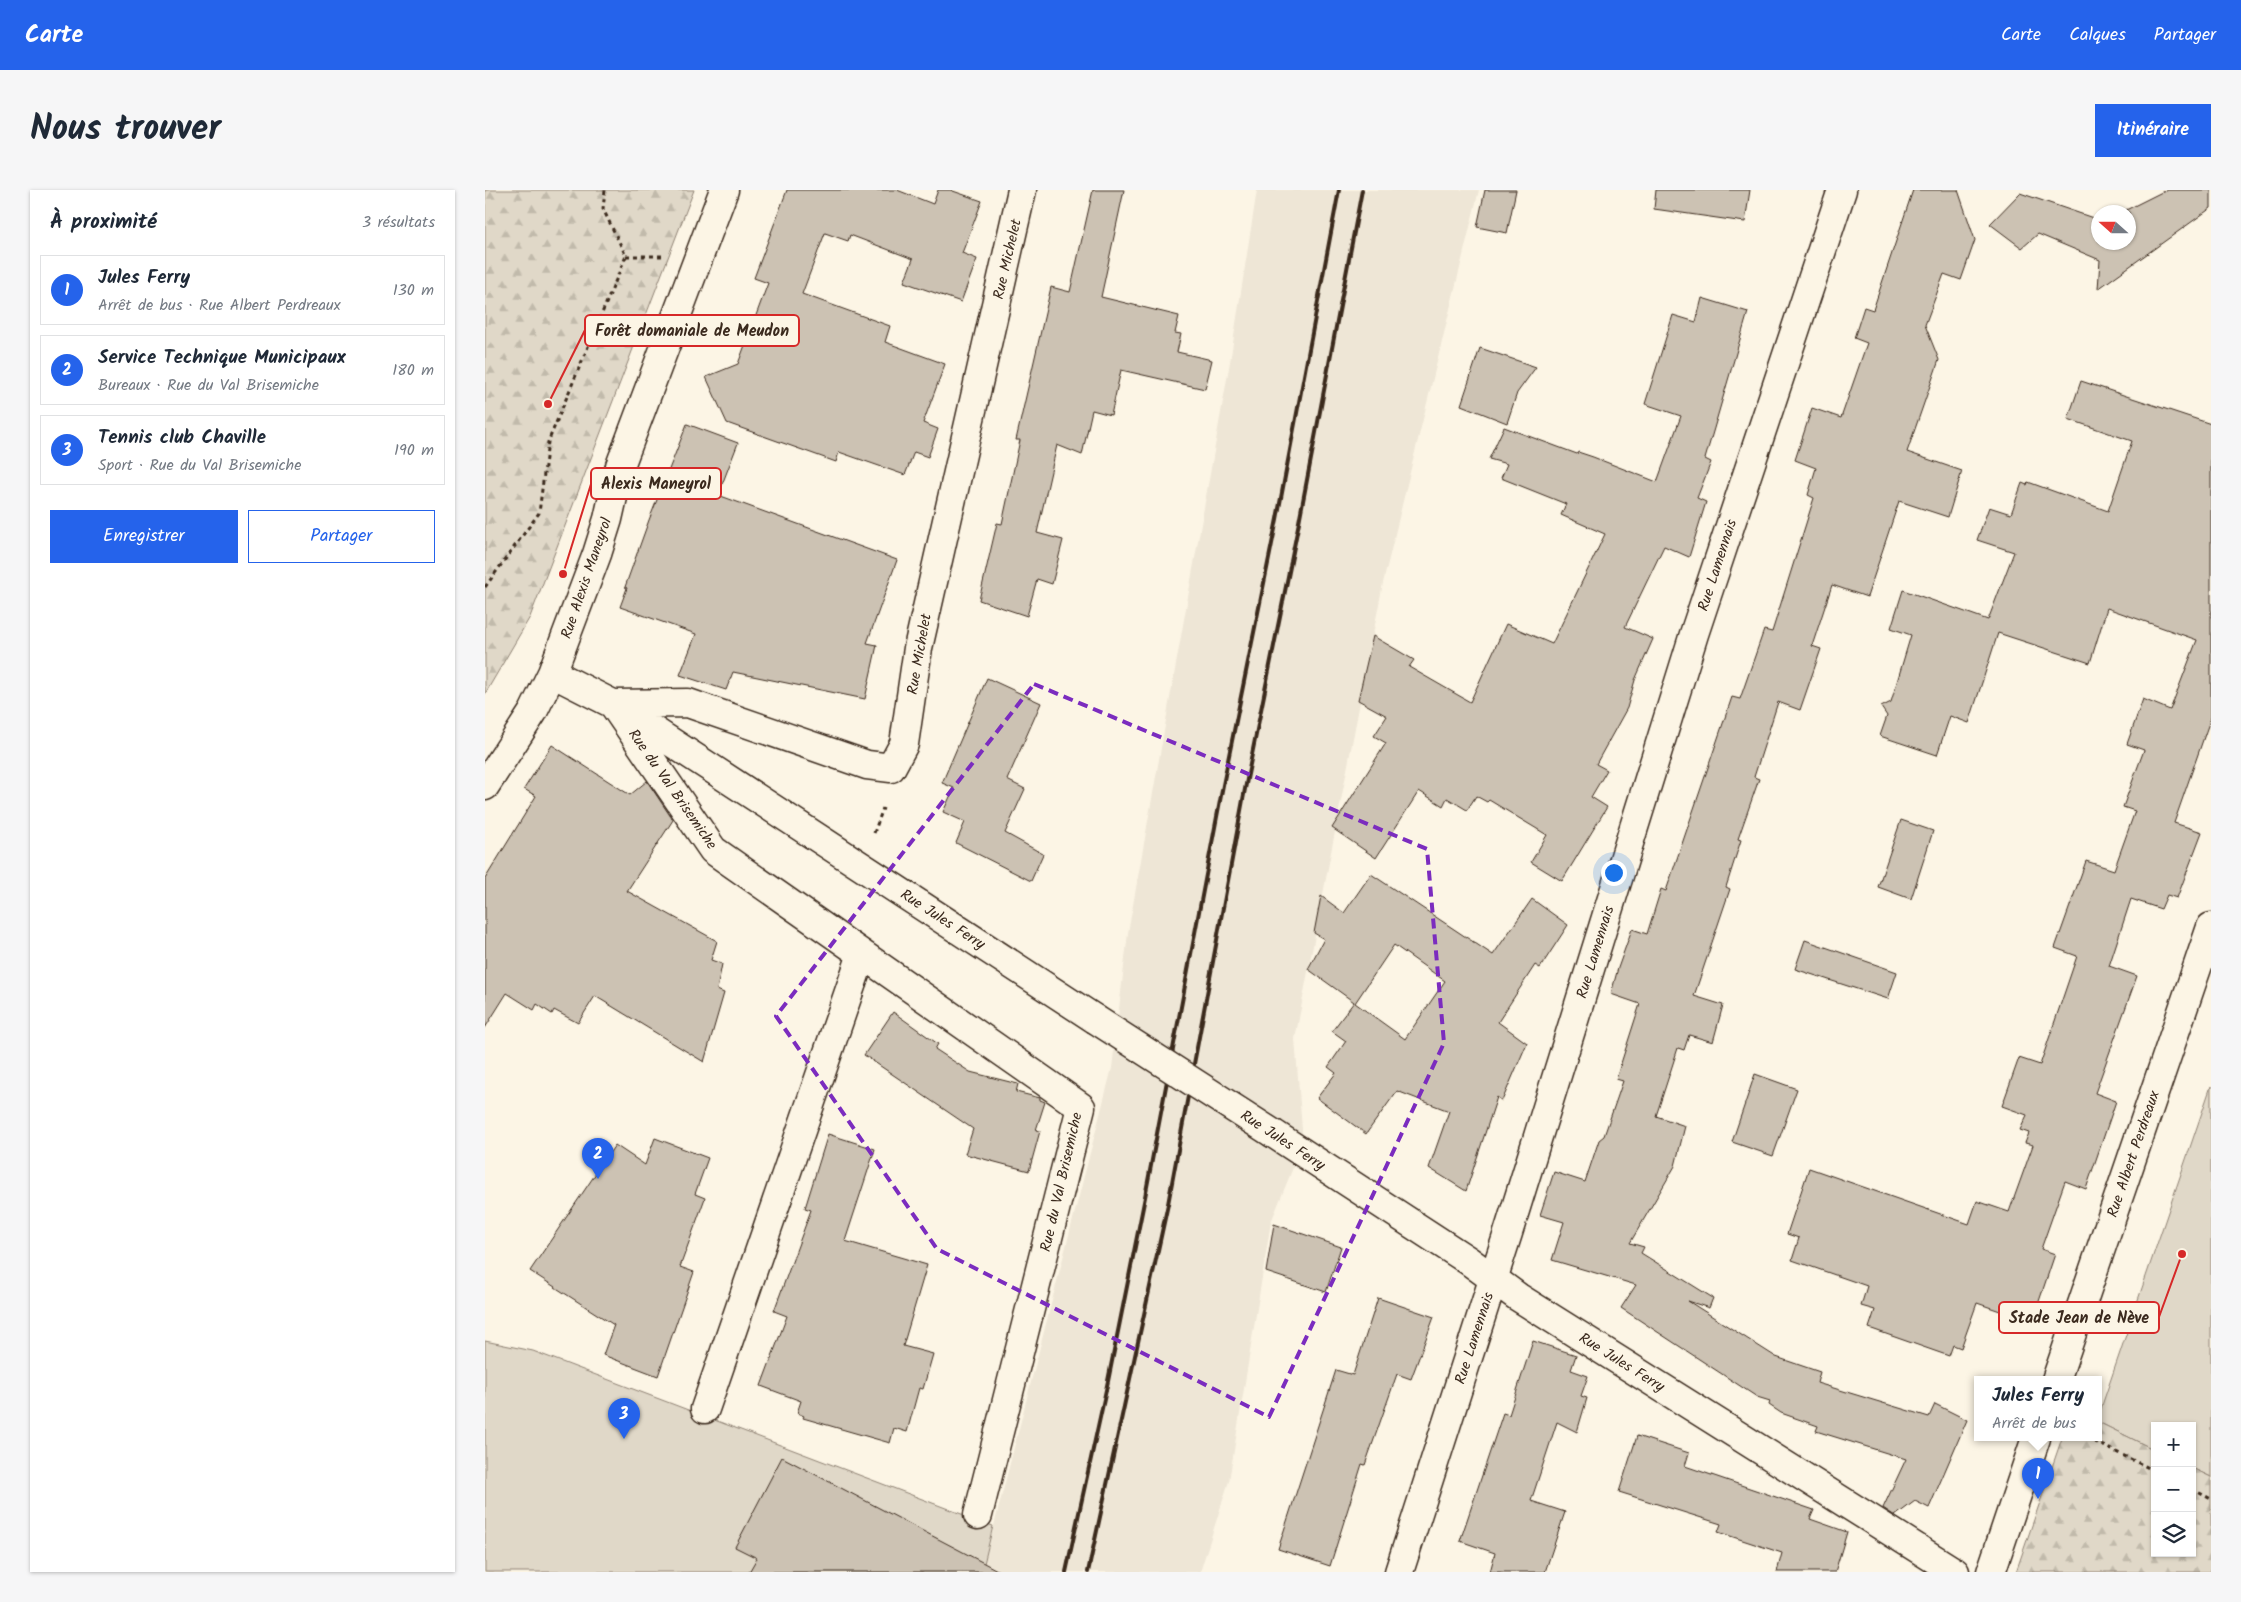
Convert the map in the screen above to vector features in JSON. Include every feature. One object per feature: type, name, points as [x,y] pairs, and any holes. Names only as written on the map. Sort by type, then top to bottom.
[{"type":"street","name":"Rue Alexis Maneyrol","points":[[485,786],[533,712],[552,673],[597,554],[608,519],[620,466],[724,190]]},
{"type":"street","name":"Rue Michelet","points":[[552,673],[613,704],[688,703],[867,765],[891,768],[904,744],[918,648],[1022,190]]},
{"type":"street","name":"Rue Lamennais","points":[[1399,1572],[1493,1279],[1694,634],[1842,190]]},
{"type":"street","name":"Rue du Val Brisemiche","points":[[613,704],[713,850],[1081,1108],[978,1515]]},
{"type":"street","name":"Rue Jules Ferry","points":[[613,704],[1274,1134],[1493,1279],[1955,1572]]},
{"type":"street","name":"Rue Albert Perdreaux","points":[[2057,1376],[2211,927]]},
{"type":"street","points":[[705,1409],[861,954]]},
{"type":"street","points":[[1991,1572],[2035,1441]]},
{"type":"path","points":[[485,587],[539,513],[548,442],[626,256],[603,209],[605,190]]},
{"type":"path","points":[[873,834],[883,808]]},
{"type":"path","points":[[2093,1441],[2151,1469]]},
{"type":"path","points":[[2196,1491],[2211,1498]]},
{"type":"highlighted area","points":[[1034,684],[1427,849],[1444,1043],[1269,1417],[937,1249],[776,1016]]},
{"type":"shaded area","points":[[1257,190],[1479,190],[1383,583],[1295,1039],[1303,1143],[1271,1222],[1229,1481],[1200,1572],[982,1572],[1112,1068],[1128,933],[1230,362]]},
{"type":"green space","points":[[485,190],[694,190],[530,617],[485,694]]},
{"type":"green space","points":[[2211,1086],[2211,1477],[2196,1470],[2196,1422],[2151,1422],[2151,1448],[2102,1424],[2102,1405]]},
{"type":"green space","points":[[485,1341],[533,1351],[993,1526],[982,1572],[485,1572]]},
{"type":"green space","points":[[2102,1424],[2151,1448],[2151,1557],[2196,1557],[2196,1470],[2211,1477],[2211,1572],[2016,1572],[2061,1441],[2102,1441]]},
{"type":"building","points":[[787,190],[897,190],[933,204],[938,190],[950,190],[982,201],[962,253],[977,259],[961,302],[904,282],[913,259],[850,235],[848,241],[825,233],[802,294],[890,326],[885,342],[945,364],[923,423],[938,429],[928,457],[914,452],[905,475],[839,452],[836,462],[727,423],[706,377],[738,364],[768,283],[754,278]]},
{"type":"building","points":[[1093,190],[1124,190],[1101,297],[1179,316],[1175,333],[1181,334],[1177,352],[1212,360],[1205,389],[1121,370],[1111,415],[1092,410],[1082,455],[1057,445],[1037,533],[1063,540],[1052,584],[1037,579],[1027,616],[979,600],[997,523],[1002,524],[1020,440],[1016,440],[1051,287],[1070,292]]},
{"type":"building","points":[[1485,190],[1516,190],[1507,233],[1477,227]]},
{"type":"building","points":[[1656,190],[1750,190],[1745,222],[1654,209]]},
{"type":"building","points":[[1913,190],[1958,190],[1975,240],[1961,280],[1944,274],[1925,325],[1939,360],[1907,452],[1962,471],[1948,517],[1899,501],[1867,597],[1832,585],[1812,646],[1821,649],[1800,710],[1778,702],[1754,777],[1759,779],[1738,839],[1741,840],[1726,887],[1730,889],[1694,996],[1723,1005],[1713,1042],[1689,1035],[1684,1050],[1678,1048],[1656,1116],[1685,1126],[1675,1166],[1630,1243],[1644,1247],[1641,1253],[1713,1298],[1709,1308],[1688,1301],[1776,1357],[1820,1372],[1817,1383],[1929,1417],[1935,1404],[1967,1420],[1929,1508],[1915,1501],[1895,1516],[1883,1508],[1906,1459],[1816,1431],[1818,1426],[1781,1413],[1769,1405],[1770,1401],[1757,1397],[1621,1308],[1636,1285],[1552,1260],[1564,1222],[1540,1215],[1554,1172],[1585,1182],[1599,1140],[1604,1136],[1623,1081],[1616,1079],[1640,1004],[1611,994],[1618,968],[1632,929],[1647,934],[1661,889],[1666,891],[1732,697],[1740,699],[1764,630],[1772,632],[1814,498],[1808,495],[1816,468],[1795,460],[1812,408],[1841,418],[1867,343],[1854,338],[1864,307],[1873,310]]},
{"type":"building","points":[[2166,190],[2211,190],[2211,208],[2098,289],[2100,260],[2038,234],[2022,248],[1990,224],[2020,193],[2091,217],[2091,250],[2136,250],[2136,205]]},
{"type":"building","points":[[1702,298],[1748,312],[1705,459],[1711,462],[1697,498],[1706,502],[1689,557],[1664,546],[1625,627],[1653,639],[1635,680],[1627,708],[1596,764],[1607,770],[1591,797],[1607,807],[1562,881],[1531,862],[1547,835],[1489,800],[1487,802],[1476,796],[1467,810],[1447,798],[1443,806],[1419,791],[1376,858],[1332,828],[1386,743],[1374,736],[1387,716],[1358,700],[1373,636],[1414,660],[1409,667],[1470,702],[1506,624],[1552,644],[1605,534],[1561,515],[1566,504],[1501,478],[1507,464],[1489,459],[1504,427],[1577,454],[1578,452],[1593,457],[1657,482],[1681,416],[1645,404],[1673,315],[1696,322]]},
{"type":"building","points":[[1480,348],[1536,367],[1517,393],[1507,423],[1461,405]]},
{"type":"building","points":[[2081,381],[2211,424],[2211,717],[2174,823],[2202,832],[2177,898],[2167,895],[2161,909],[2131,899],[2109,966],[2137,976],[2095,1093],[2116,1101],[2086,1189],[2065,1181],[2041,1249],[2055,1254],[2032,1322],[1977,1303],[1961,1348],[1953,1345],[1949,1356],[1869,1328],[1875,1310],[1861,1306],[1867,1286],[1792,1260],[1799,1238],[1787,1234],[1809,1168],[1969,1224],[1977,1201],[2009,1212],[2033,1145],[2025,1143],[2029,1133],[2020,1130],[2027,1115],[2002,1106],[2019,1058],[2040,1065],[2077,956],[2055,948],[2086,861],[2114,870],[2135,811],[2123,807],[2144,750],[2127,744],[2143,699],[2170,710],[2197,640],[2107,608],[2090,663],[1998,633],[1969,723],[1950,716],[1937,755],[1880,736],[1887,716],[1881,707],[1891,702],[1911,635],[1891,628],[1903,590],[1988,620],[2014,552],[1977,540],[1989,507],[2011,514],[2022,483],[2027,485],[2028,482],[2108,511],[2132,441],[2068,419]]},
{"type":"building","points":[[687,424],[738,443],[718,495],[897,560],[867,643],[877,645],[865,699],[733,672],[726,690],[680,675],[696,634],[620,607],[627,588],[625,587],[649,520]]},
{"type":"building","points":[[987,678],[1041,703],[1007,780],[1025,789],[1005,833],[1043,854],[1031,881],[956,843],[965,822],[943,812],[954,788],[942,783]]},
{"type":"building","points":[[552,745],[630,795],[647,781],[673,820],[627,891],[717,941],[711,960],[722,964],[717,990],[724,993],[704,1062],[595,996],[578,1023],[554,1010],[552,1014],[537,1004],[534,1010],[507,993],[485,1028],[485,879],[536,796],[524,789]]},
{"type":"building","points":[[1901,820],[1933,831],[1911,899],[1878,887]]},
{"type":"building","points":[[1371,874],[1493,955],[1532,899],[1568,925],[1540,968],[1535,965],[1498,1022],[1527,1043],[1502,1101],[1497,1097],[1466,1191],[1429,1168],[1449,1111],[1397,1091],[1366,1134],[1317,1098],[1336,1073],[1328,1067],[1346,1041],[1332,1031],[1354,1002],[1308,969],[1324,939],[1314,933],[1321,896],[1344,913]],"holes":[[[1394,945],[1445,981],[1405,1039],[1355,1003]]]},
{"type":"building","points":[[1805,940],[1897,972],[1888,999],[1795,969]]},
{"type":"building","points":[[893,1012],[938,1044],[935,1049],[970,1072],[1018,1084],[1016,1092],[1040,1098],[1040,1100],[1045,1102],[1036,1130],[1040,1131],[1029,1171],[965,1154],[973,1129],[864,1055]]},
{"type":"building","points":[[1755,1074],[1797,1089],[1773,1156],[1732,1142]]},
{"type":"building","points":[[828,1134],[875,1149],[845,1241],[927,1265],[903,1346],[933,1354],[923,1389],[919,1388],[907,1432],[894,1428],[890,1443],[803,1418],[804,1416],[797,1413],[801,1401],[761,1386],[787,1316],[774,1311],[811,1210],[805,1208]]},
{"type":"building","points":[[655,1138],[708,1158],[695,1194],[705,1198],[680,1267],[694,1272],[658,1376],[603,1355],[614,1325],[530,1271],[615,1145],[645,1165]]},
{"type":"building","points":[[1274,1224],[1341,1247],[1326,1292],[1266,1272]]},
{"type":"building","points":[[1378,1298],[1434,1317],[1411,1379],[1397,1374],[1365,1465],[1362,1464],[1330,1566],[1278,1549],[1336,1370],[1353,1375]]},
{"type":"building","points":[[1533,1341],[1576,1355],[1571,1370],[1588,1376],[1581,1396],[1587,1398],[1577,1432],[1557,1422],[1531,1501],[1565,1512],[1545,1572],[1490,1572],[1495,1553],[1460,1541],[1503,1413],[1509,1415]]},
{"type":"building","points":[[1637,1436],[1689,1453],[1685,1466],[1814,1510],[1810,1519],[1847,1532],[1835,1572],[1777,1572],[1782,1553],[1718,1532],[1721,1524],[1619,1492]]},
{"type":"building","points":[[782,1457],[1001,1572],[749,1572],[757,1558],[735,1547]]},
{"type":"railway","points":[[1066,1572],[1108,1381],[1145,1197],[1339,190]]},
{"type":"railway","points":[[1088,1572],[1168,1204],[1245,789],[1299,522],[1362,190]]},
{"type":"place","name":"Forêt domaniale de Meudon","points":[[548,404]]},
{"type":"place","name":"Alexis Maneyrol","points":[[563,574]]},
{"type":"place","name":"Service Technique Municipaux","points":[[598,1179]]},
{"type":"place","name":"Stade Jean de Nève","points":[[2182,1254]]},
{"type":"place","name":"Tennis club Chaville","points":[[624,1439]]},
{"type":"place","name":"Jules Ferry","points":[[2038,1499]]}]
